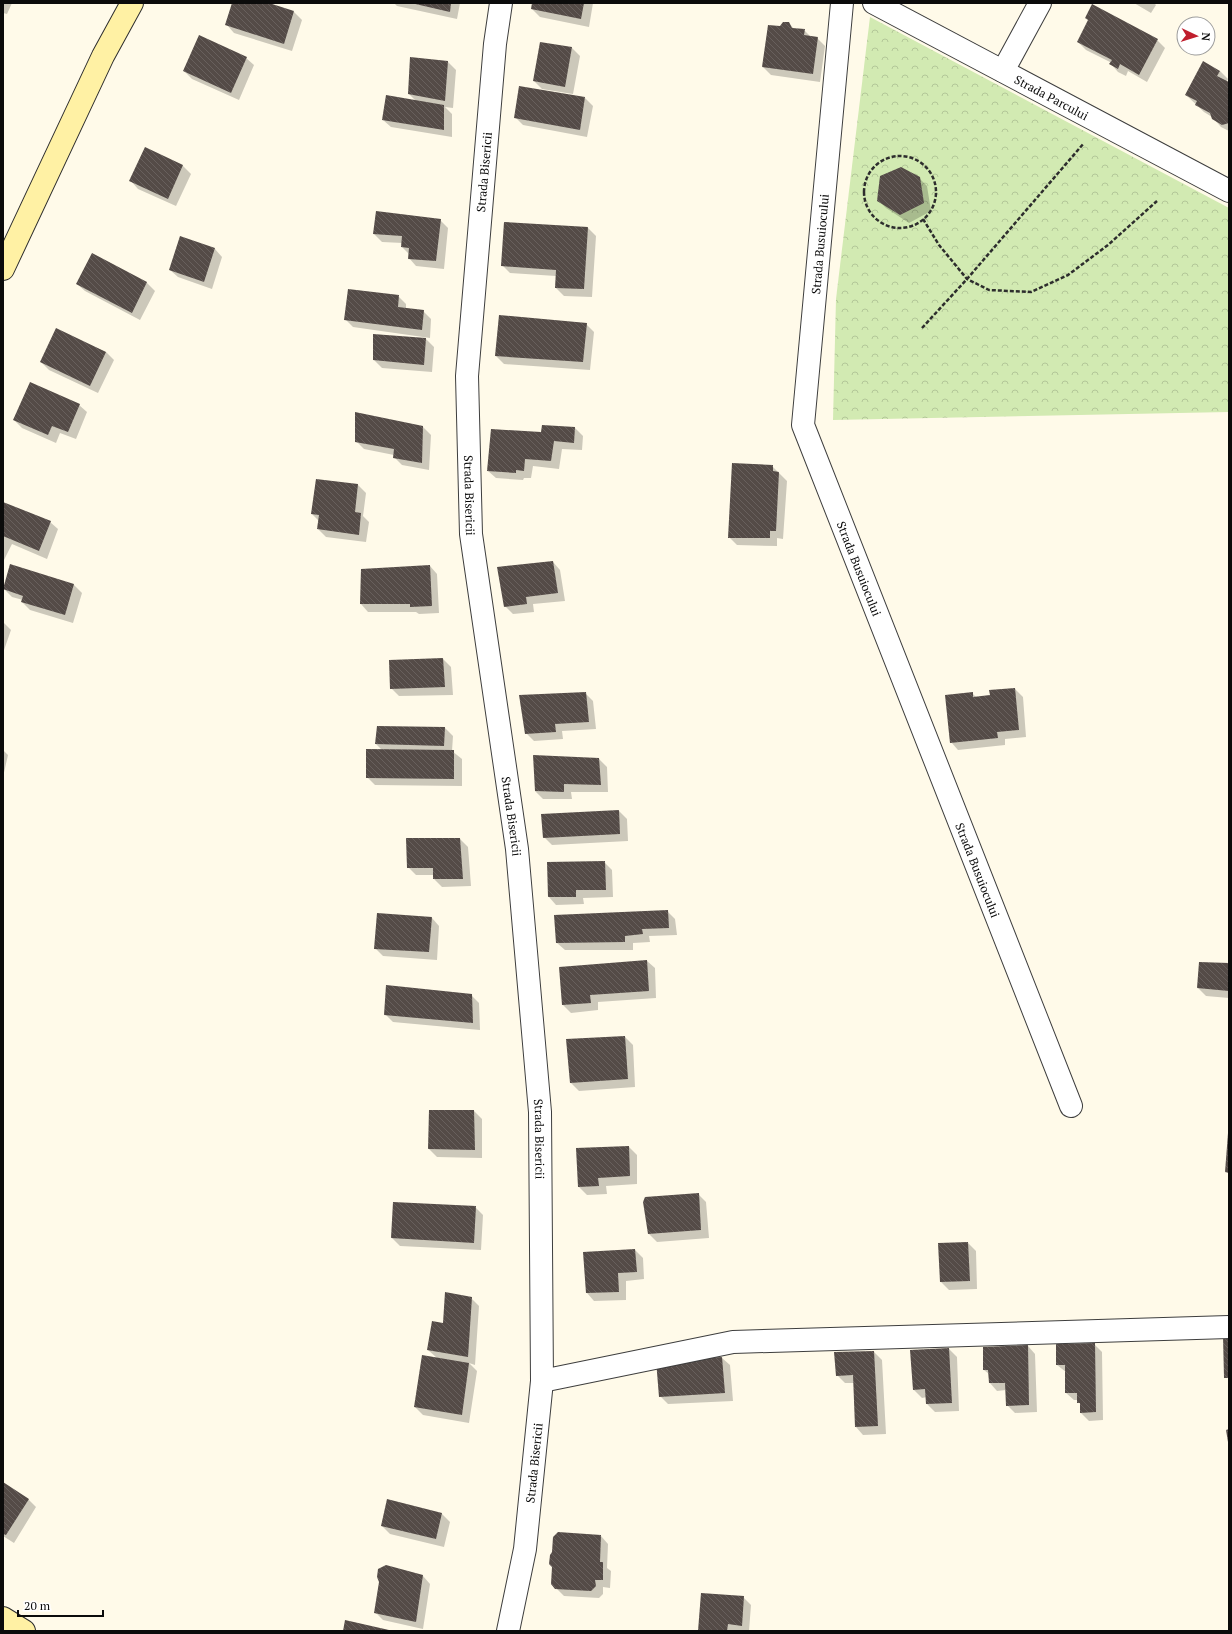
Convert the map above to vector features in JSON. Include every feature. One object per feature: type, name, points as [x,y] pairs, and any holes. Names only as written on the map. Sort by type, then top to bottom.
[{"type":"main road","points":[[3,269],[103,56],[132,3]]},
{"type":"main road","points":[[3,1618],[24,1631]]},
{"type":"street","name":"Strada Bisericii","points":[[501,3],[495,44],[467,376],[471,534],[517,849],[538,1096],[542,1381],[525,1549],[508,1631]]},
{"type":"street","name":"Strada Busuiocului","points":[[842,3],[803,425],[1071,1106]]},
{"type":"street","name":"Strada Parcului","points":[[874,3],[1229,190]]},
{"type":"street","points":[[1003,71],[1040,3]]},
{"type":"street","points":[[542,1381],[733,1342],[1229,1327]]},
{"type":"path","points":[[922,328],[967,279],[1102,122]]},
{"type":"path","points":[[903,156],[914,159],[924,165],[931,175],[935,186],[935,198],[931,209],[923,218],[914,225],[902,228],[891,227],[880,222],[871,214],[866,204],[864,192],[866,180],[871,170],[880,162],[891,157],[903,156]]},
{"type":"path","points":[[923,218],[939,245],[967,279],[989,290],[1031,292],[1068,275],[1108,245],[1157,201]]},
{"type":"green space","points":[[870,17],[1229,208],[1229,412],[833,420],[836,299]]},
{"type":"building","points":[[232,3],[269,3],[294,11],[284,44],[225,25]]},
{"type":"building","points":[[411,3],[451,3],[450,12]]},
{"type":"building","points":[[532,3],[584,3],[581,19],[531,9]]},
{"type":"building","points":[[1092,4],[1158,39],[1139,75],[1120,64],[1118,69],[1109,64],[1112,60],[1077,42],[1088,20],[1085,18]]},
{"type":"building","points":[[783,22],[789,22],[792,28],[805,29],[804,35],[818,37],[813,74],[762,67],[768,25],[780,26]]},
{"type":"building","points":[[199,35],[247,57],[231,93],[183,71]]},
{"type":"building","points":[[540,42],[572,47],[565,87],[533,81]]},
{"type":"building","points":[[410,57],[448,61],[445,101],[408,94]]},
{"type":"building","points":[[1203,61],[1220,71],[1217,76],[1229,82],[1229,123],[1222,125],[1212,119],[1210,113],[1195,105],[1197,101],[1185,95]]},
{"type":"building","points":[[519,86],[585,97],[580,130],[514,118]]},
{"type":"building","points":[[386,95],[444,105],[444,130],[382,120]]},
{"type":"building","points":[[145,147],[183,165],[168,199],[129,181]]},
{"type":"building","points":[[901,167],[920,177],[924,203],[900,215],[877,201],[880,176]]},
{"type":"building","points":[[376,211],[441,219],[436,261],[408,259],[409,248],[401,247],[402,236],[373,234]]},
{"type":"building","points":[[504,222],[588,227],[584,289],[555,288],[556,270],[501,266]]},
{"type":"building","points":[[180,236],[215,248],[204,282],[169,270]]},
{"type":"building","points":[[92,253],[147,282],[132,313],[76,284]]},
{"type":"building","points":[[348,289],[399,295],[398,307],[424,310],[422,330],[344,320]]},
{"type":"building","points":[[499,315],[587,323],[583,362],[495,356]]},
{"type":"building","points":[[56,328],[106,352],[90,386],[40,362]]},
{"type":"building","points":[[373,334],[426,338],[424,365],[373,360]]},
{"type":"building","points":[[30,382],[80,404],[68,432],[52,426],[48,435],[13,420]]},
{"type":"building","points":[[355,412],[423,426],[422,463],[393,458],[394,449],[355,442]]},
{"type":"building","points":[[542,425],[575,427],[574,443],[554,441],[551,461],[525,459],[524,471],[516,470],[516,473],[487,471],[491,429],[541,432]]},
{"type":"building","points":[[732,463],[773,465],[773,471],[779,472],[776,531],[770,531],[770,538],[728,538]]},
{"type":"building","points":[[316,479],[358,484],[355,512],[361,513],[359,535],[317,529],[319,515],[311,514]]},
{"type":"building","points":[[3,502],[51,521],[39,551],[3,536]]},
{"type":"building","points":[[553,561],[558,593],[526,597],[527,604],[504,607],[497,567]]},
{"type":"building","points":[[10,564],[74,584],[65,615],[21,602],[23,596],[3,589]]},
{"type":"building","points":[[430,565],[432,606],[410,607],[410,604],[360,604],[361,569]]},
{"type":"building","points":[[443,658],[445,687],[390,689],[389,660]]},
{"type":"building","points":[[1015,688],[1019,730],[997,732],[998,738],[950,743],[945,695],[973,692],[973,697],[990,695],[989,690]]},
{"type":"building","points":[[586,692],[589,722],[555,724],[556,732],[525,734],[519,695]]},
{"type":"building","points":[[377,726],[445,727],[444,746],[375,744]]},
{"type":"building","points":[[366,749],[454,750],[454,779],[366,778]]},
{"type":"building","points":[[533,755],[599,758],[601,785],[564,784],[564,792],[535,791]]},
{"type":"building","points":[[619,810],[620,834],[543,838],[541,814]]},
{"type":"building","points":[[406,838],[460,838],[463,879],[433,879],[433,868],[407,868]]},
{"type":"building","points":[[605,861],[606,890],[576,890],[576,897],[548,897],[547,862]]},
{"type":"building","points":[[668,910],[669,928],[642,929],[643,934],[625,936],[625,942],[556,943],[554,915]]},
{"type":"building","points":[[377,913],[432,917],[429,952],[374,949]]},
{"type":"building","points":[[647,960],[649,991],[590,995],[591,1003],[562,1005],[559,967]]},
{"type":"building","points":[[1199,962],[1229,963],[1229,991],[1197,988]]},
{"type":"building","points":[[386,985],[472,994],[473,1023],[384,1015]]},
{"type":"building","points":[[625,1036],[628,1079],[570,1083],[566,1039]]},
{"type":"building","points":[[429,1110],[474,1110],[475,1150],[428,1149]]},
{"type":"building","points":[[1229,1133],[1229,1173],[1225,1172]]},
{"type":"building","points":[[629,1146],[630,1176],[598,1178],[599,1186],[578,1187],[576,1148]]},
{"type":"building","points":[[699,1193],[701,1230],[648,1234],[643,1202],[645,1197]]},
{"type":"building","points":[[393,1202],[476,1206],[474,1243],[391,1238]]},
{"type":"building","points":[[968,1242],[970,1281],[940,1282],[938,1243]]},
{"type":"building","points":[[635,1249],[637,1272],[618,1273],[619,1292],[586,1293],[583,1252]]},
{"type":"building","points":[[445,1292],[472,1297],[468,1357],[427,1350],[432,1321],[443,1323]]},
{"type":"building","points":[[1223,1336],[1229,1336],[1229,1378],[1224,1378]]},
{"type":"building","points":[[1095,1343],[1096,1412],[1080,1413],[1080,1403],[1077,1403],[1077,1393],[1065,1393],[1065,1365],[1056,1365],[1056,1344]]},
{"type":"building","points":[[1028,1345],[1029,1405],[1006,1406],[1005,1383],[989,1383],[988,1370],[983,1370],[983,1347]]},
{"type":"building","points":[[949,1348],[952,1403],[926,1404],[925,1389],[913,1390],[910,1350]]},
{"type":"building","points":[[874,1351],[878,1426],[855,1427],[853,1375],[836,1376],[834,1352]]},
{"type":"building","points":[[422,1355],[469,1363],[462,1415],[414,1407]]},
{"type":"building","points":[[722,1357],[725,1393],[659,1397],[656,1360]]},
{"type":"building","points":[[1229,1429],[1229,1442],[1228,1442],[1226,1430]]},
{"type":"building","points":[[3,1482],[29,1499],[6,1535],[3,1534]]},
{"type":"building","points":[[387,1499],[442,1513],[436,1539],[381,1526]]},
{"type":"building","points":[[558,1532],[601,1535],[600,1562],[603,1562],[603,1580],[595,1580],[596,1586],[591,1591],[555,1589],[551,1584],[552,1567],[549,1564],[550,1555],[552,1552],[553,1537]]},
{"type":"building","points":[[386,1565],[423,1575],[416,1622],[374,1613],[379,1582],[377,1577],[378,1569]]},
{"type":"building","points":[[701,1593],[744,1596],[742,1626],[728,1624],[727,1631],[698,1631]]},
{"type":"building","points":[[345,1620],[389,1630],[389,1631],[343,1631]]}]
